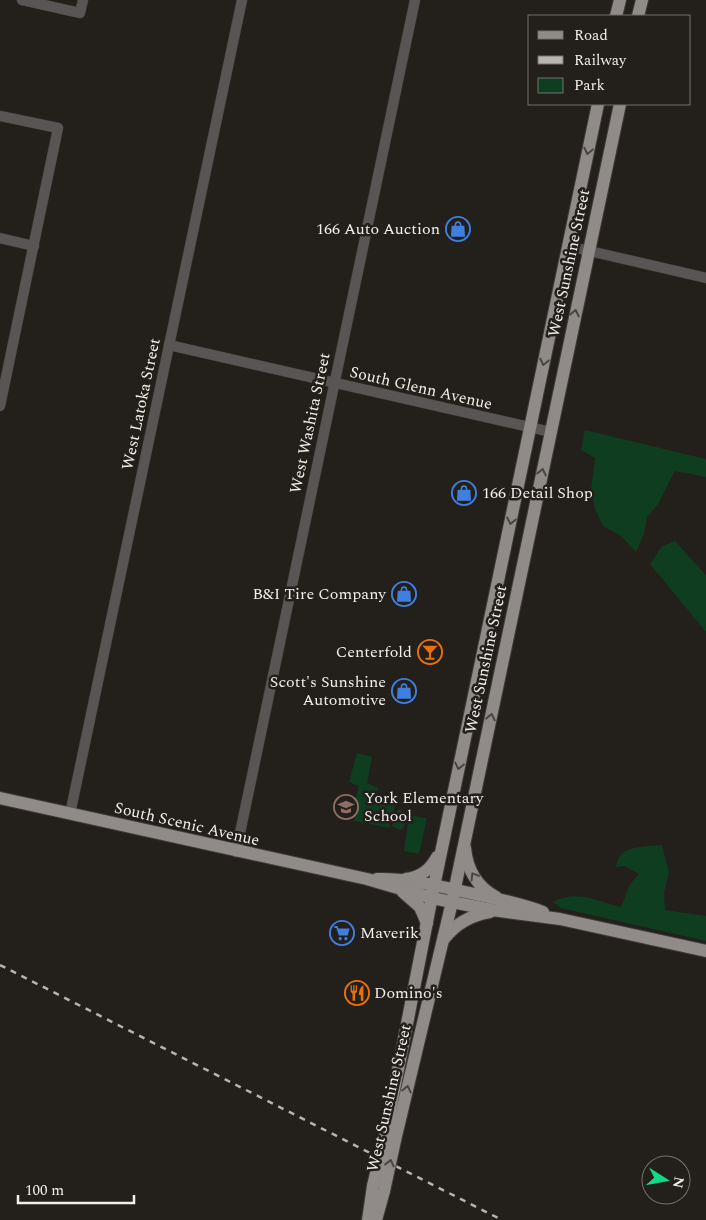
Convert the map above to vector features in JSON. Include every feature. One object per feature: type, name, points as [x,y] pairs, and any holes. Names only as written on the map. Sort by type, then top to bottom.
[{"type":"main road","points":[[616,15],[620,0]]},
{"type":"main road","points":[[638,15],[642,0]]},
{"type":"main road","name":"West Sunshine Street","points":[[391,1134],[433,892],[598,105]]},
{"type":"main road","name":"West Sunshine Street","points":[[368,1220],[379,1188],[391,1134],[453,896],[620,105]]},
{"type":"main road","name":"South Scenic Avenue","points":[[0,798],[236,852],[400,884],[706,951]]},
{"type":"main road","points":[[442,941],[455,926],[467,919],[501,906],[475,879],[467,862],[465,839]]},
{"type":"main road","points":[[426,928],[426,916],[400,884],[428,870],[442,848]]},
{"type":"main road","name":"West Sunshine Street","points":[[376,1220],[379,1188]]},
{"type":"street","points":[[22,0],[80,13],[82,0]]},
{"type":"street","name":"West Latoka Street","points":[[70,814],[242,0]]},
{"type":"street","name":"West Washita Street","points":[[236,852],[415,0]]},
{"type":"street","points":[[0,116],[58,128],[34,246],[5,359],[0,406]]},
{"type":"street","points":[[0,238],[34,246]]},
{"type":"street","points":[[568,246],[706,278]]},
{"type":"street","name":"South Glenn Avenue","points":[[169,345],[551,432]]},
{"type":"green space","points":[[585,430],[706,459],[706,477],[675,471],[658,504],[647,517],[644,534],[636,552],[621,536],[603,526],[595,509],[591,490],[595,458],[581,450]]},
{"type":"green space","points":[[675,541],[706,575],[706,632],[650,564],[662,546]]},
{"type":"green space","points":[[357,753],[372,757],[367,783],[378,788],[376,799],[378,802],[395,805],[389,828],[354,821],[356,812],[353,810],[359,786],[349,782]]},
{"type":"green space","points":[[398,809],[406,813],[404,828],[400,830],[392,826]]},
{"type":"green space","points":[[409,815],[427,818],[419,854],[404,851]]},
{"type":"green space","points":[[662,845],[669,873],[664,892],[665,910],[706,916],[706,941],[561,908],[553,902],[570,896],[578,896],[621,907],[630,884],[639,874],[625,866],[616,867],[618,860],[627,850]]},
{"type":"railway","points":[[0,965],[502,1220]]},
{"type":"place","name":"166 Auto Auction","points":[[458,229]]},
{"type":"place","name":"166 Detail Shop","points":[[464,493]]},
{"type":"place","name":"B&I Tire Company","points":[[404,594]]},
{"type":"place","name":"Centerfold","points":[[430,652]]},
{"type":"place","name":"Scott's Sunshine Automotive","points":[[404,691]]},
{"type":"place","name":"York Elementary School","points":[[346,807]]},
{"type":"place","name":"Maverik","points":[[342,933]]},
{"type":"place","name":"Domino's","points":[[357,993]]}]
